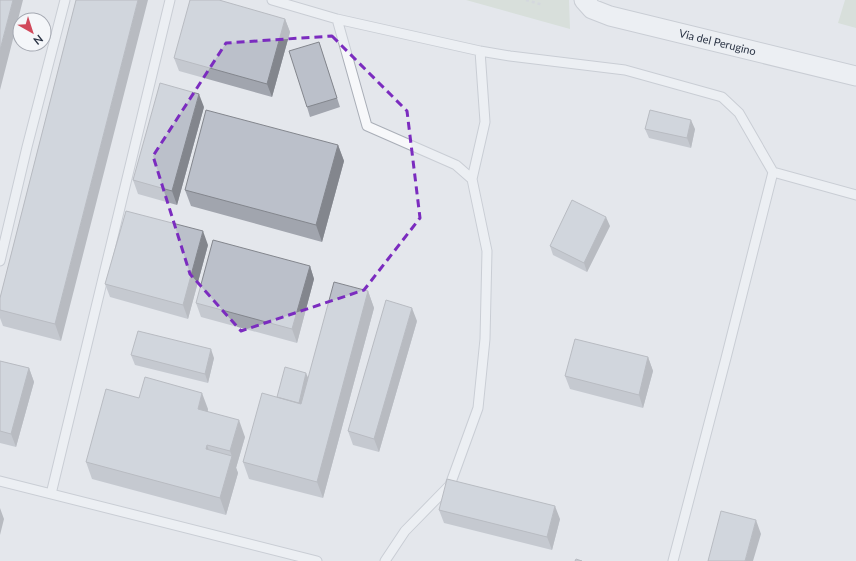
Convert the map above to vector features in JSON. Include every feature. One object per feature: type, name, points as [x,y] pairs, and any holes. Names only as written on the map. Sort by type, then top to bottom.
[{"type":"street","name":"Via del Perugino","points":[[584,0],[592,8],[610,16],[856,76]]},
{"type":"lane","points":[[0,261],[27,146],[65,0]]},
{"type":"lane","points":[[51,494],[170,0]]},
{"type":"lane","points":[[272,0],[337,19],[480,51],[625,70],[722,97],[739,113],[773,172],[673,561]]},
{"type":"lane","points":[[337,19],[366,126],[456,165],[472,179]]},
{"type":"lane","points":[[385,561],[405,531],[450,485],[478,408],[485,338],[487,251],[472,179],[485,122],[480,51]]},
{"type":"lane","points":[[773,172],[856,195]]},
{"type":"lane","points":[[0,482],[317,561]]},
{"type":"path","points":[[526,0],[543,5]]},
{"type":"highlighted area","points":[[332,36],[407,111],[420,218],[364,290],[241,331],[190,274],[153,156],[226,43]]},
{"type":"green space","points":[[466,0],[569,0],[570,29]]},
{"type":"green space","points":[[845,0],[856,0],[856,28],[838,23]]},
{"type":"building","points":[[0,0],[13,0],[0,50]]},
{"type":"building","points":[[76,0],[138,0],[55,324],[0,310],[0,298]]},
{"type":"building","points":[[190,0],[219,0],[285,19],[267,84],[174,58]]},
{"type":"building","points":[[319,42],[337,98],[307,107],[289,51]]},
{"type":"building","points":[[160,83],[199,94],[172,191],[133,180]]},
{"type":"building","points":[[206,110],[338,145],[316,225],[185,190]]},
{"type":"building","points":[[650,110],[691,120],[687,138],[645,129]]},
{"type":"building","points":[[572,200],[606,217],[584,263],[550,246]]},
{"type":"building","points":[[126,211],[203,231],[183,305],[105,284]]},
{"type":"building","points":[[213,240],[310,266],[292,329],[196,303]]},
{"type":"building","points":[[334,282],[368,291],[317,482],[243,462],[262,393],[301,404]]},
{"type":"building","points":[[386,300],[412,308],[374,439],[348,431]]},
{"type":"building","points":[[138,331],[211,349],[205,374],[131,355]]},
{"type":"building","points":[[575,339],[648,357],[639,395],[565,376]]},
{"type":"building","points":[[0,361],[29,368],[11,434],[0,431]]},
{"type":"building","points":[[285,367],[306,373],[299,403],[277,397]]},
{"type":"building","points":[[145,377],[202,393],[198,409],[239,420],[230,451],[207,445],[206,449],[232,456],[220,498],[86,462],[106,389],[139,398]]},
{"type":"building","points":[[447,479],[555,506],[547,537],[439,510]]},
{"type":"building","points":[[721,511],[756,520],[745,561],[708,561]]}]
